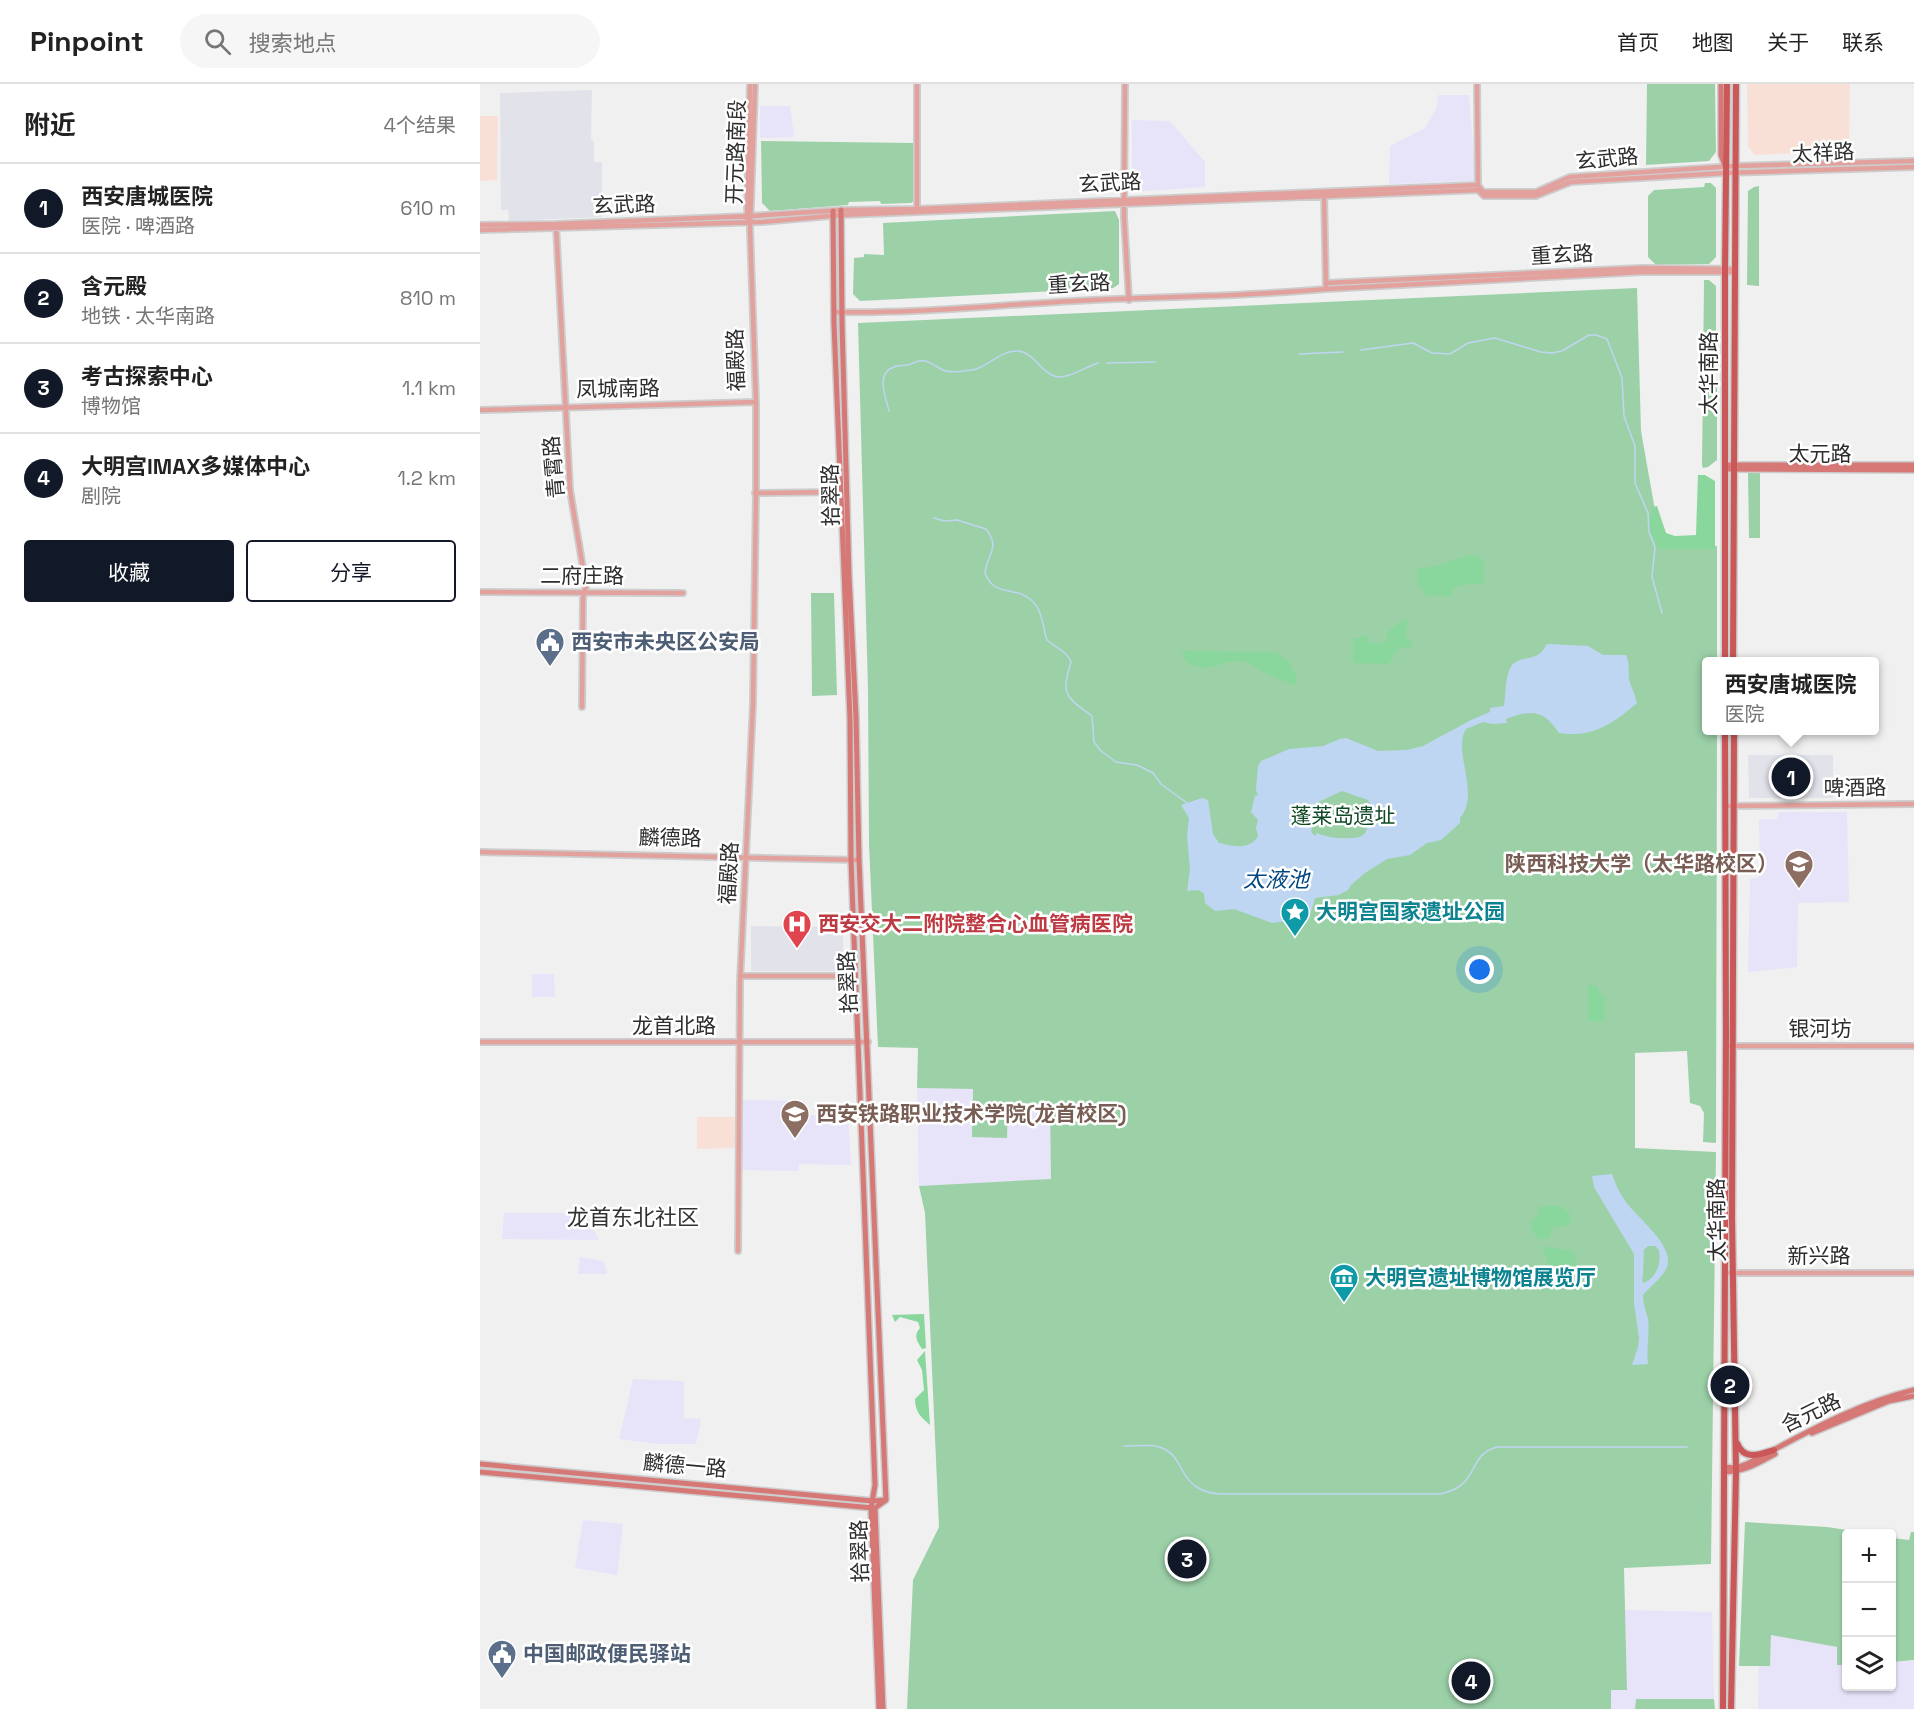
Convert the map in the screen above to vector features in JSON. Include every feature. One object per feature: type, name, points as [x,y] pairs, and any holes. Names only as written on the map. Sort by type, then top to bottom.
[{"type":"main road","points":[[1721,84],[1721,155],[1725,171]]},
{"type":"main road","name":"太华南路","points":[[1725,657],[1726,84]]},
{"type":"main road","name":"太华南路","points":[[1733,657],[1736,468],[1734,270],[1736,84]]},
{"type":"main road","name":"拾翠路","points":[[833,213],[839,492],[850,719],[851,860],[875,1485],[873,1508],[879,1709]]},
{"type":"main road","name":"拾翠路","points":[[841,213],[849,576],[886,1500],[873,1508]]},
{"type":"main road","name":"太元路","points":[[1736,468],[1914,465]]},
{"type":"main road","name":"太元路","points":[[1726,467],[1914,470]]},
{"type":"main road","name":"太华南路","points":[[1725,735],[1736,1470],[1731,1709]]},
{"type":"main road","name":"太华南路","points":[[1723,1709],[1724,1273],[1734,735]]},
{"type":"main road","name":"含元路","points":[[1736,1470],[1849,1412],[1887,1396],[1914,1390]]},
{"type":"main road","name":"含元路","points":[[1724,1470],[1751,1467],[1811,1434],[1889,1401],[1914,1396]]},
{"type":"main road","points":[[1735,1436],[1740,1449],[1748,1455],[1774,1450]]},
{"type":"main road","name":"麟德一路","points":[[480,1464],[873,1501],[886,1500]]},
{"type":"main road","name":"麟德一路","points":[[480,1472],[873,1508]]},
{"type":"main road","name":"拾翠路","points":[[873,1508],[883,1709]]},
{"type":"street","name":"开元路南段","points":[[749,219],[750,84]]},
{"type":"street","name":"开元路南段","points":[[749,219],[755,84]]},
{"type":"street","points":[[917,84],[917,211]]},
{"type":"street","points":[[1125,84],[1124,201],[1129,300]]},
{"type":"street","points":[[1477,84],[1478,187]]},
{"type":"street","name":"太祥路","points":[[1735,166],[1914,161]]},
{"type":"street","name":"玄武路","points":[[1725,171],[1735,166]]},
{"type":"street","name":"太祥路","points":[[1735,174],[1914,166]]},
{"type":"street","name":"玄武路","points":[[480,230],[1478,187],[1484,192],[1536,192],[1570,177],[1725,171],[1735,174]]},
{"type":"street","points":[[1324,193],[1326,289]]},
{"type":"street","name":"福殿路","points":[[738,1251],[738,1042],[753,704],[755,402],[749,219]]},
{"type":"street","name":"玄武路","points":[[480,225],[557,226]]},
{"type":"street","name":"青霄路","points":[[557,226],[570,490],[586,586],[583,598],[582,707]]},
{"type":"street","name":"重玄路","points":[[1326,283],[1642,268],[1725,271]]},
{"type":"street","name":"重玄路","points":[[834,312],[1129,300],[1642,272],[1734,270]]},
{"type":"street","name":"凤城南路","points":[[480,410],[755,402]]},
{"type":"street","points":[[755,494],[839,492]]},
{"type":"street","name":"二府庄路","points":[[480,592],[683,593]]},
{"type":"street","name":"啤酒路","points":[[1725,806],[1914,804]]},
{"type":"street","name":"麟德路","points":[[480,852],[859,860]]},
{"type":"street","points":[[740,976],[855,976]]},
{"type":"street","name":"龙首北路","points":[[480,1042],[868,1042]]},
{"type":"street","name":"银河坊","points":[[1729,1046],[1914,1046]]},
{"type":"street","name":"新兴路","points":[[1724,1273],[1914,1273]]},
{"type":"shaded area","points":[[1747,84],[1850,84],[1849,147],[1843,151],[1755,155],[1748,147]]},
{"type":"shaded area","points":[[592,90],[591,139],[594,142],[594,162],[602,162],[602,217],[509,221],[508,210],[501,210],[500,93]]},
{"type":"shaded area","points":[[1438,95],[1469,95],[1476,181],[1389,184],[1390,146],[1425,128],[1437,107]]},
{"type":"shaded area","points":[[760,106],[790,106],[794,137],[760,138]]},
{"type":"shaded area","points":[[480,116],[498,116],[497,180],[480,181]]},
{"type":"shaded area","points":[[1132,120],[1170,121],[1205,162],[1205,187],[1132,192]]},
{"type":"shaded area","points":[[1748,755],[1833,755],[1833,798],[1749,798]]},
{"type":"shaded area","name":"陕西科技大学（太华路校区）","points":[[1778,812],[1847,812],[1849,902],[1798,903],[1797,967],[1748,972],[1750,879],[1758,878],[1760,873],[1759,819],[1778,819]]},
{"type":"shaded area","name":"西安交大二附院整合心血管病医院","points":[[751,926],[843,927],[843,971],[751,971]]},
{"type":"shaded area","points":[[532,974],[554,974],[555,997],[532,997]]},
{"type":"shaded area","points":[[917,1088],[973,1089],[972,1137],[1008,1103],[1050,1104],[1052,1179],[919,1186]]},
{"type":"shaded area","name":"西安铁路职业技术学院(龙首校区)","points":[[741,1100],[800,1101],[802,1115],[848,1116],[851,1165],[799,1164],[798,1171],[742,1170]]},
{"type":"shaded area","points":[[697,1117],[735,1117],[736,1148],[697,1149]]},
{"type":"shaded area","points":[[504,1213],[585,1213],[599,1240],[502,1239]]},
{"type":"shaded area","points":[[580,1257],[604,1261],[607,1274],[578,1274]]},
{"type":"shaded area","points":[[633,1379],[684,1381],[684,1418],[701,1419],[696,1444],[658,1444],[619,1439]]},
{"type":"shaded area","points":[[583,1520],[623,1524],[617,1575],[575,1568]]},
{"type":"shaded area","points":[[1625,1610],[1712,1612],[1714,1699],[1636,1699],[1635,1709],[1611,1709],[1611,1690],[1627,1690]]},
{"type":"shaded area","points":[[1771,1635],[1837,1647],[1837,1665],[1842,1665],[1842,1691],[1896,1691],[1896,1662],[1914,1661],[1914,1709],[1758,1709],[1759,1666],[1770,1666]]},
{"type":"green space","points":[[1647,84],[1715,84],[1716,152],[1709,161],[1646,165]]},
{"type":"green space","points":[[761,141],[913,143],[914,201],[881,204],[880,201],[849,202],[848,205],[770,211],[762,203]]},
{"type":"green space","points":[[1705,183],[1711,183],[1716,188],[1716,257],[1709,264],[1656,265],[1648,257],[1648,196],[1654,190],[1704,187]]},
{"type":"green space","points":[[1759,186],[1759,286],[1747,285],[1748,191]]},
{"type":"green space","points":[[1115,211],[1119,220],[1119,284],[1113,288],[860,301],[853,294],[854,258],[864,257],[864,254],[884,255],[883,223]]},
{"type":"green space","points":[[1704,280],[1709,280],[1716,286],[1716,363],[1706,373],[1703,373]]},
{"type":"green space","name":"大明宫国家遗址公园","points":[[1637,288],[1641,431],[1661,544],[1717,546],[1717,657],[1702,657],[1702,735],[1717,735],[1716,1143],[1703,1142],[1704,1113],[1700,1106],[1690,1103],[1687,1051],[1635,1053],[1635,1148],[1716,1152],[1711,1564],[1624,1568],[1627,1690],[1611,1690],[1611,1709],[907,1709],[913,1580],[939,1527],[925,1213],[919,1186],[1051,1179],[1050,1104],[1008,1103],[1007,1138],[972,1137],[973,1089],[917,1088],[918,1048],[878,1047],[869,844],[868,690],[858,323]]},
{"type":"green space","points":[[1703,379],[1707,379],[1717,388],[1717,460],[1703,468],[1702,465]]},
{"type":"green space","points":[[1748,473],[1760,473],[1760,538],[1749,538]]},
{"type":"green space","points":[[1698,475],[1705,475],[1715,481],[1715,549],[1658,549],[1648,525],[1653,507],[1657,506],[1666,533],[1675,536],[1696,535]]},
{"type":"green space","points":[[1470,555],[1479,557],[1485,563],[1483,584],[1466,584],[1454,588],[1451,597],[1425,595],[1419,585],[1417,569]]},
{"type":"green space","points":[[811,593],[834,593],[837,695],[812,696]]},
{"type":"green space","points":[[1408,619],[1405,636],[1414,645],[1408,649],[1403,646],[1397,650],[1389,664],[1353,663],[1353,639],[1368,635],[1368,643],[1385,643],[1392,628]]},
{"type":"green space","points":[[1182,651],[1276,652],[1290,663],[1296,676],[1296,685],[1241,661],[1206,668],[1199,667],[1184,659]]},
{"type":"green space","points":[[1588,985],[1597,986],[1599,993],[1604,995],[1605,1021],[1588,1021]]},
{"type":"green space","points":[[1539,1206],[1559,1206],[1569,1212],[1571,1222],[1566,1226],[1551,1228],[1549,1239],[1539,1239],[1532,1231],[1531,1222],[1538,1214]]},
{"type":"green space","points":[[1542,1246],[1573,1251],[1579,1275],[1572,1275],[1567,1270],[1550,1270]]},
{"type":"green space","points":[[924,1314],[926,1348],[922,1349],[916,1338],[920,1328],[918,1322],[900,1317],[895,1322],[892,1315]]},
{"type":"green space","points":[[925,1351],[930,1425],[919,1414],[915,1404],[915,1399],[924,1390],[922,1370],[917,1360]]},
{"type":"green space","points":[[1745,1522],[1842,1529],[1842,1665],[1837,1665],[1837,1647],[1771,1635],[1770,1666],[1739,1666]]},
{"type":"green space","points":[[1911,1532],[1914,1532],[1914,1660],[1896,1662],[1896,1538],[1909,1540]]},
{"type":"green space","points":[[1636,1699],[1714,1699],[1715,1709],[1635,1709]]},
{"type":"water","name":"太液池","points":[[1546,645],[1588,646],[1603,655],[1626,655],[1629,679],[1637,703],[1601,728],[1582,733],[1559,733],[1548,720],[1530,713],[1506,719],[1507,723],[1483,722],[1466,729],[1462,749],[1468,797],[1460,823],[1441,840],[1427,843],[1410,855],[1387,859],[1365,873],[1348,890],[1339,895],[1315,898],[1309,918],[1296,923],[1295,920],[1272,923],[1234,909],[1215,911],[1205,903],[1204,894],[1199,890],[1187,891],[1190,869],[1187,836],[1189,818],[1181,805],[1202,798],[1208,800],[1213,834],[1219,843],[1246,846],[1255,841],[1258,836],[1256,828],[1258,820],[1251,812],[1255,796],[1258,795],[1256,790],[1258,766],[1261,761],[1289,749],[1323,746],[1346,738],[1378,751],[1407,750],[1423,746],[1490,712],[1490,708],[1504,706],[1510,668],[1517,661],[1539,654]],"holes":[[[1342,791],[1368,800],[1373,810],[1368,828],[1362,836],[1342,838],[1317,833],[1315,836],[1311,832],[1307,810],[1310,806]]]},
{"type":"water","points":[[1612,1174],[1622,1196],[1660,1240],[1668,1258],[1665,1271],[1643,1295],[1648,1319],[1648,1364],[1632,1365],[1639,1338],[1634,1303],[1634,1254],[1594,1187],[1592,1176]],"holes":[[[1648,1246],[1655,1246],[1659,1250],[1659,1266],[1655,1274],[1644,1283],[1642,1281],[1644,1250]]]},
{"type":"waterway","points":[[1361,350],[1413,343],[1432,353],[1450,354],[1468,343],[1495,338],[1541,352],[1552,353],[1562,351],[1589,335],[1607,339],[1622,378],[1624,416],[1635,446],[1635,483],[1648,513],[1649,532],[1655,547],[1652,577],[1662,613]]},
{"type":"waterway","points":[[889,411],[883,386],[885,375],[888,370],[897,366],[918,361],[931,363],[944,371],[964,371],[978,368],[1006,353],[1018,351],[1029,355],[1048,373],[1059,377],[1074,374],[1098,363]]},
{"type":"waterway","points":[[1299,354],[1343,352]]},
{"type":"waterway","points":[[1107,363],[1155,362]]},
{"type":"waterway","points":[[934,518],[944,521],[957,520],[986,529],[993,546],[985,573],[989,581],[1001,589],[1021,594],[1038,608],[1047,640],[1064,652],[1071,662],[1066,688],[1071,699],[1092,716],[1094,742],[1101,751],[1116,762],[1137,765],[1153,773],[1161,784],[1187,803]]},
{"type":"waterway","points":[[1124,1446],[1151,1446],[1166,1450],[1198,1488],[1223,1494],[1440,1494],[1462,1484],[1481,1457],[1487,1451],[1497,1447],[1687,1447]]},
{"type":"place","name":"西安市未央区公安局","points":[[550,668]]},
{"type":"place","name":"西安唐城医院","points":[[1791,777]]},
{"type":"place","name":"陕西科技大学（太华路校区）","points":[[1799,890]]},
{"type":"place","name":"大明宫国家遗址公园","points":[[1295,938]]},
{"type":"place","name":"西安交大二附院整合心血管病医院","points":[[797,950]]},
{"type":"place","name":"西安铁路职业技术学院(龙首校区)","points":[[795,1140]]},
{"type":"place","name":"大明宫遗址博物馆展览厅","points":[[1344,1304]]},
{"type":"place","name":"含元殿","points":[[1730,1385]]},
{"type":"place","name":"考古探索中心","points":[[1187,1559]]},
{"type":"place","name":"中国邮政便民驿站","points":[[502,1680]]},
{"type":"place","name":"大明宫IMAX多媒体中心","points":[[1471,1681]]},
{"type":"district","name":"龙首东北社区","points":[[633,1217]]},
{"type":"park label","name":"蓬莱岛遗址","points":[[1343,816]]}]
